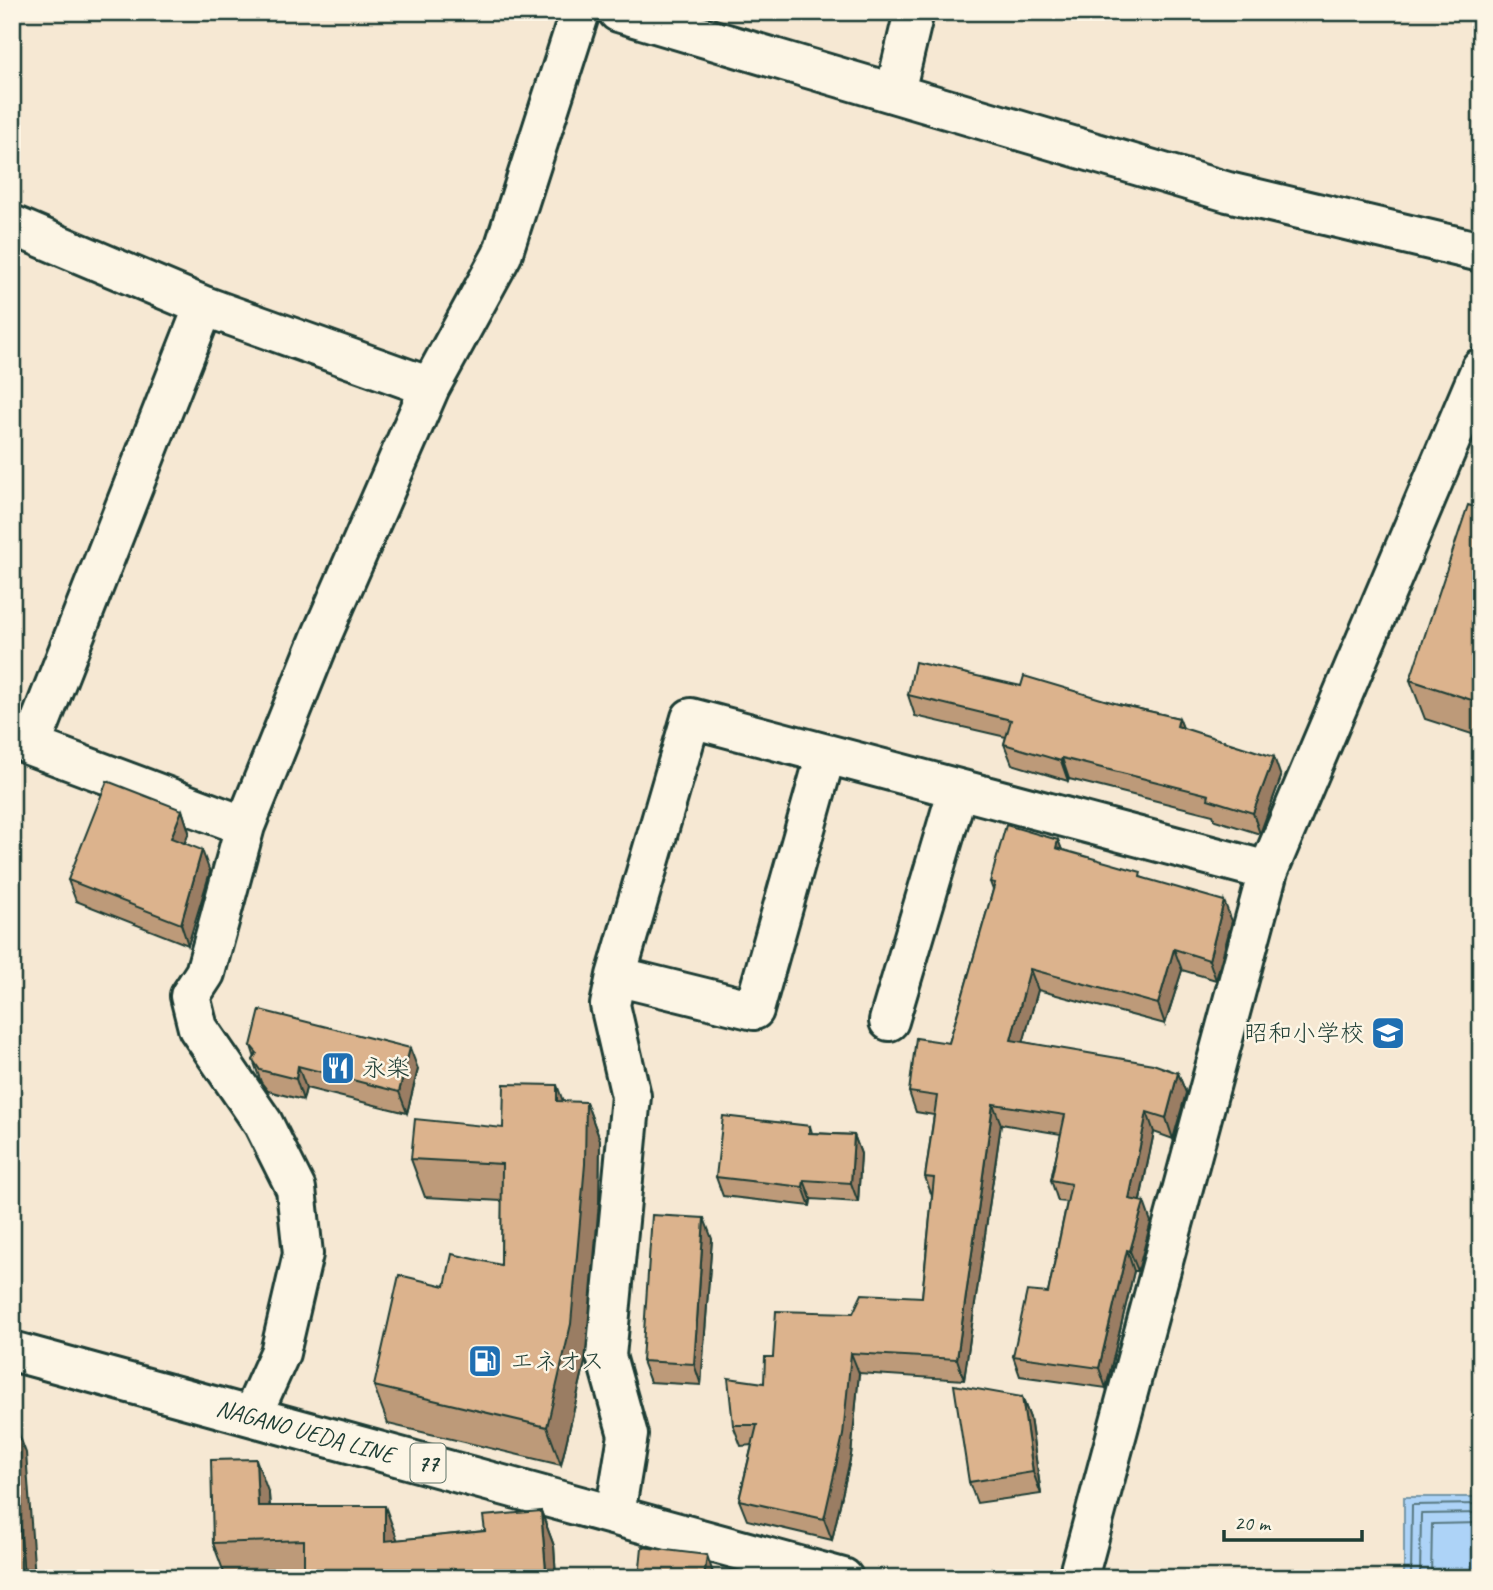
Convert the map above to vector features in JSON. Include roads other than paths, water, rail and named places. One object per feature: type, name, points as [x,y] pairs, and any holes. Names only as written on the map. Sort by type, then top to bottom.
[{"type":"street","points":[[252,1415],[280,1353],[303,1254],[296,1189],[263,1123],[198,1028],[190,996],[205,973],[245,826],[321,637],[430,387],[502,255],[580,12]]},
{"type":"street","points":[[618,12],[1228,192],[1481,252]]},
{"type":"street","points":[[895,92],[914,12]]},
{"type":"street","points":[[12,225],[204,306],[430,387]]},
{"type":"street","points":[[204,306],[31,746],[245,826]]},
{"type":"street","points":[[1078,1578],[1268,871],[1481,368]]},
{"type":"street","points":[[615,1514],[628,1435],[606,1356],[631,1096],[610,1005],[616,976],[691,718],[1268,871]]},
{"type":"street","points":[[616,976],[754,1010],[826,754]]},
{"type":"street","points":[[889,1021],[958,789]]},
{"type":"street","name":"NAGANO UEDA LINE","points":[[12,1351],[843,1578]]},
{"type":"water","points":[[1404,1497],[1481,1497],[1481,1578],[1404,1578]]},
{"type":"place","name":"昭和小学校","points":[[1388,1033]]},
{"type":"place","name":"永楽","points":[[338,1068]]},
{"type":"place","name":"エネオス","points":[[485,1361]]}]
